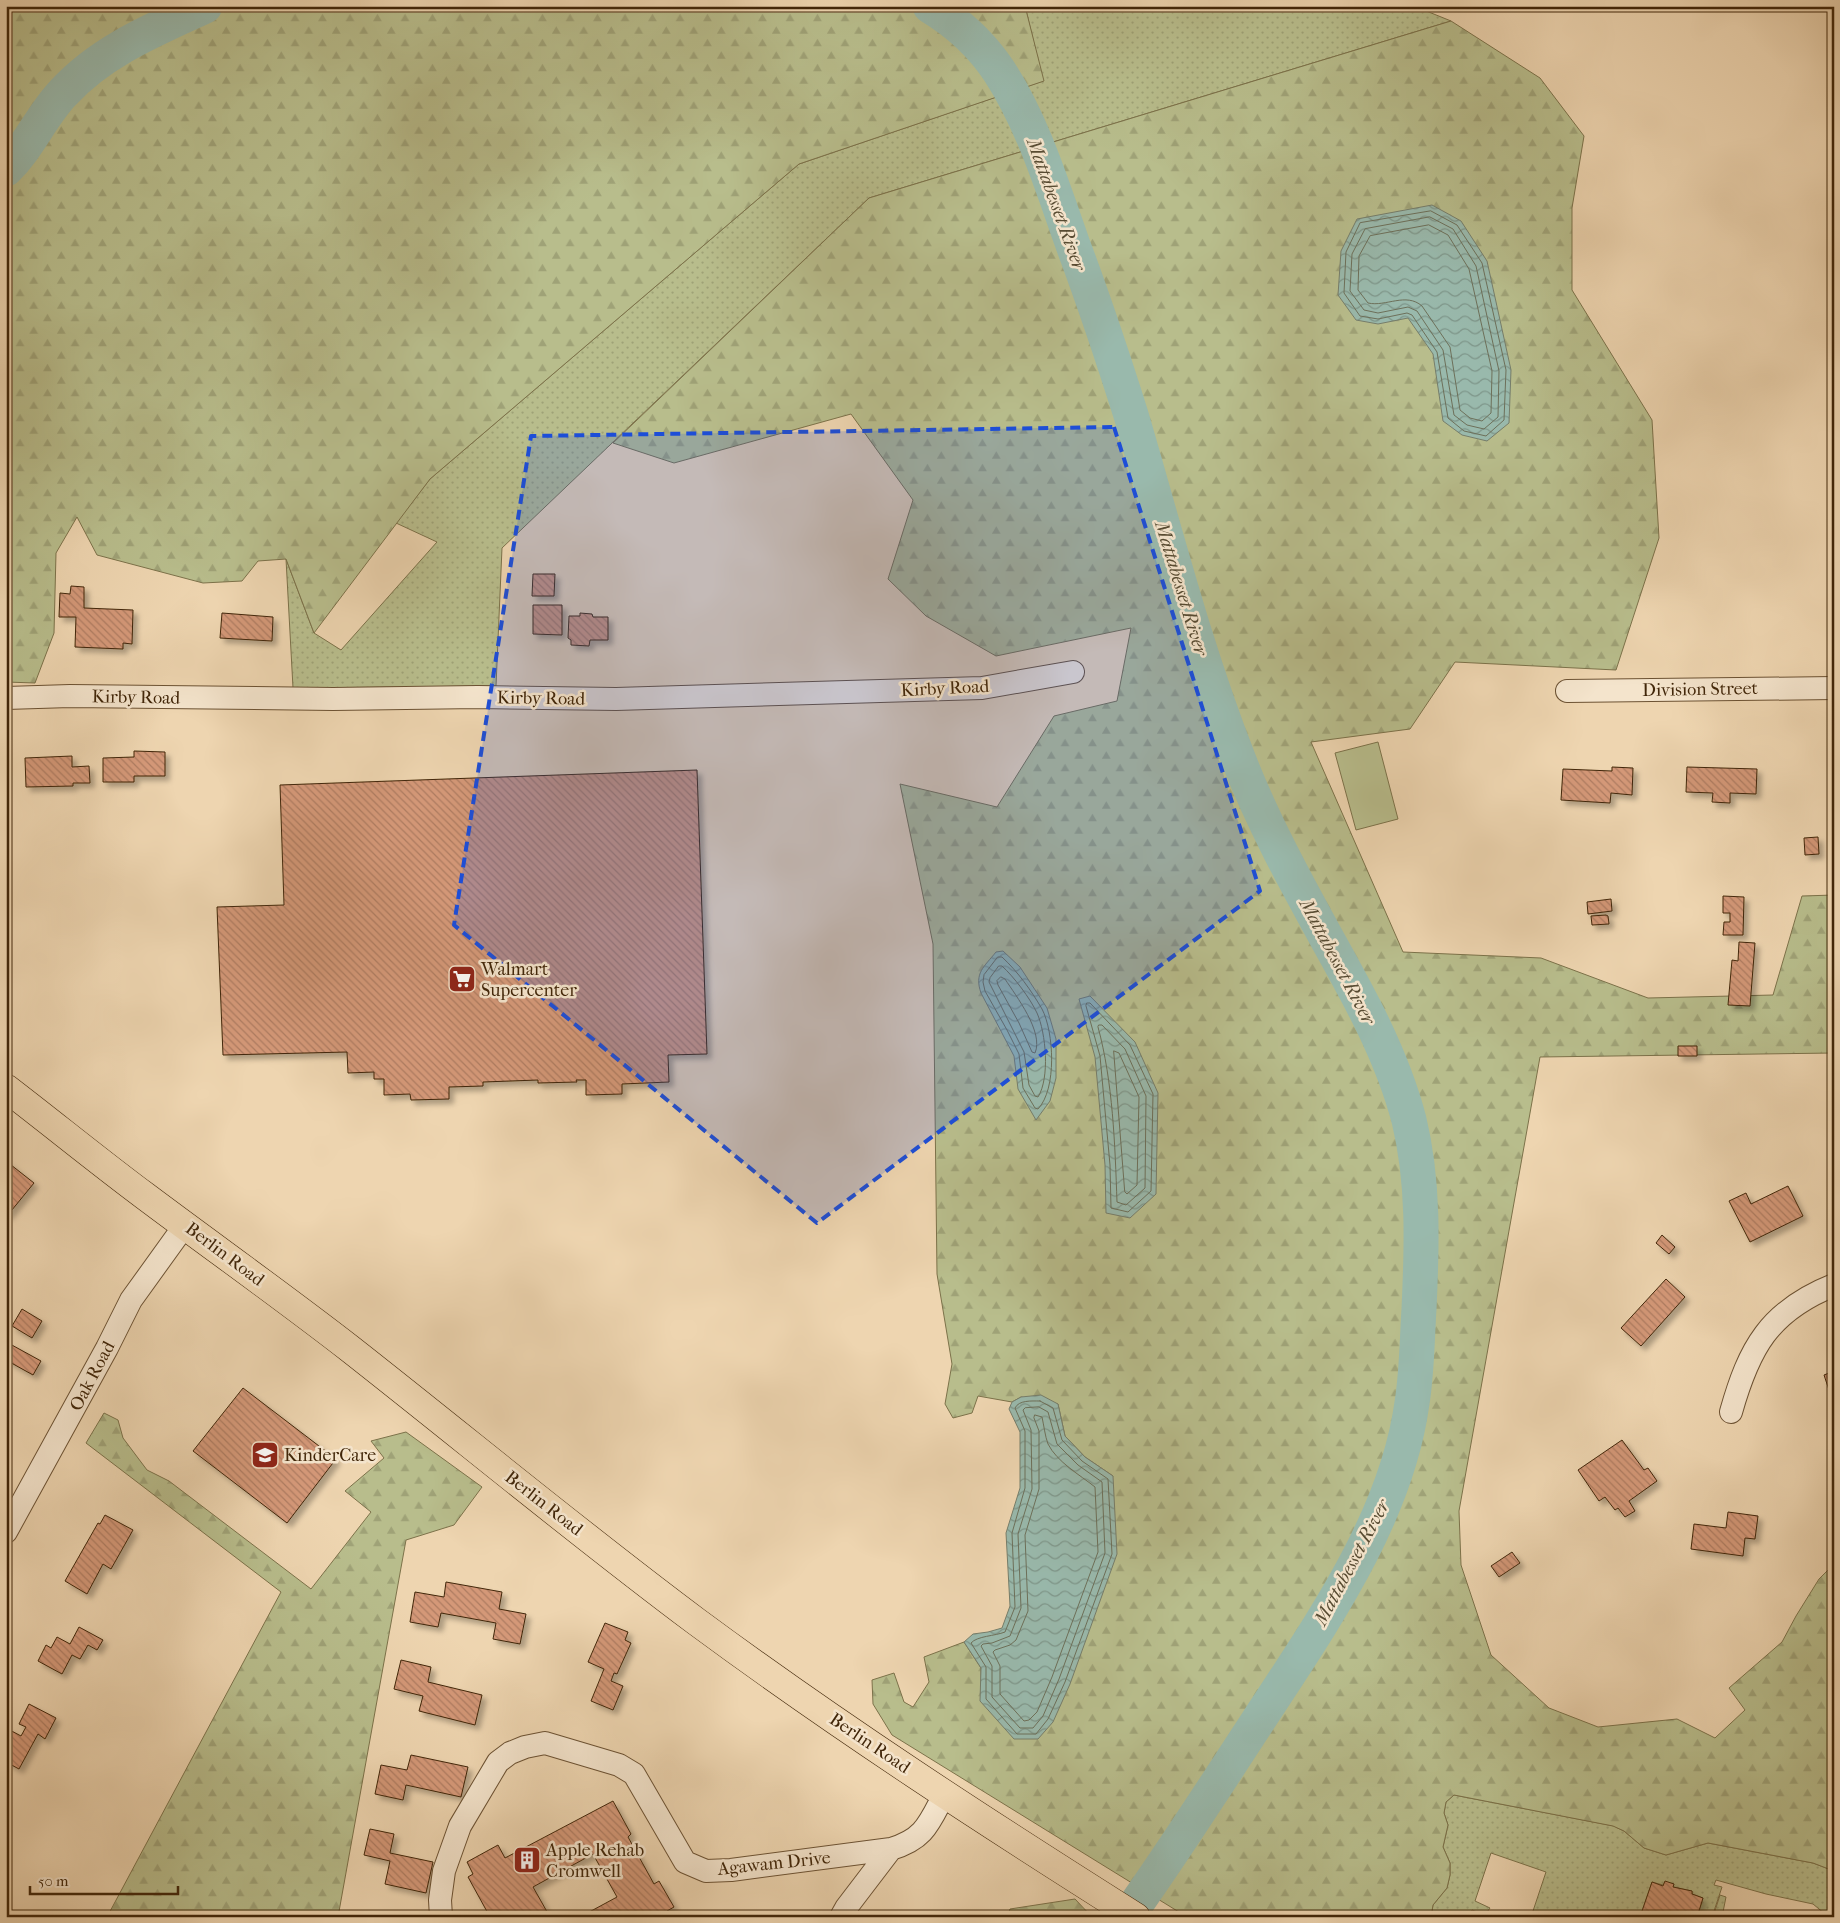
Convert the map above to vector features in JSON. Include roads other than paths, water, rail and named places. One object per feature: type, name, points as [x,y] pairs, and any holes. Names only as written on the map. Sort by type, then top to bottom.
[{"type":"main road","name":"Berlin Road","points":[[6,1088],[146,1197],[350,1348],[436,1418],[700,1624],[820,1709],[1136,1917]]},
{"type":"street","name":"Kirby Road","points":[[6,698],[70,696],[333,699],[478,697],[616,700],[982,688],[1073,672]]},
{"type":"street","name":"Division Street","points":[[1567,691],[1834,688]]},
{"type":"street","name":"Oak Road","points":[[6,1532],[107,1348],[130,1300],[185,1225]]},
{"type":"street","points":[[1731,1412],[1749,1360],[1765,1332],[1787,1311],[1812,1294],[1834,1285]]},
{"type":"street","name":"Agawam Drive","points":[[441,1917],[440,1900],[444,1871],[460,1826],[498,1762],[525,1747],[545,1743],[618,1765],[634,1774],[685,1862],[706,1871],[731,1870],[891,1849],[909,1844],[925,1829],[946,1793]]},
{"type":"street","points":[[841,1917],[891,1849]]},
{"type":"water","points":[[1432,205],[1461,221],[1487,261],[1511,370],[1509,423],[1487,441],[1462,435],[1443,421],[1433,354],[1408,318],[1378,324],[1356,320],[1338,295],[1341,251],[1357,219]]},
{"type":"water","points":[[1003,951],[1020,967],[1047,1008],[1056,1039],[1056,1078],[1050,1101],[1036,1120],[1018,1089],[1014,1056],[979,986],[981,971],[984,966],[996,952]]},
{"type":"water","points":[[1090,996],[1135,1042],[1158,1093],[1156,1194],[1130,1218],[1106,1213],[1105,1165],[1095,1057],[1079,999]]},
{"type":"water","points":[[1041,1395],[1058,1404],[1065,1436],[1085,1457],[1113,1476],[1117,1554],[1070,1684],[1053,1722],[1038,1739],[1014,1739],[980,1701],[981,1668],[964,1642],[973,1634],[1002,1628],[1010,1606],[1006,1533],[1020,1488],[1020,1432],[1009,1409],[1012,1402],[1021,1397]]},
{"type":"waterway","name":"Mattabesset River","points":[[6,169],[22,151],[55,102],[78,78],[111,53],[130,42],[205,6]]},
{"type":"waterway","name":"Mattabesset River","points":[[930,6],[968,35],[985,52],[1011,91],[1032,133],[1096,308],[1117,372],[1194,631],[1222,716],[1247,781],[1268,827],[1374,1026],[1394,1072],[1409,1120],[1420,1190],[1420,1285],[1415,1380],[1403,1446],[1390,1489],[1352,1571],[1329,1611],[1193,1821],[1127,1917]]},
{"type":"place","name":"Walmart Supercenter","points":[[462,979]]},
{"type":"place","name":"KinderCare","points":[[265,1455]]},
{"type":"place","name":"Apple Rehab Cromwell","points":[[527,1860]]}]
